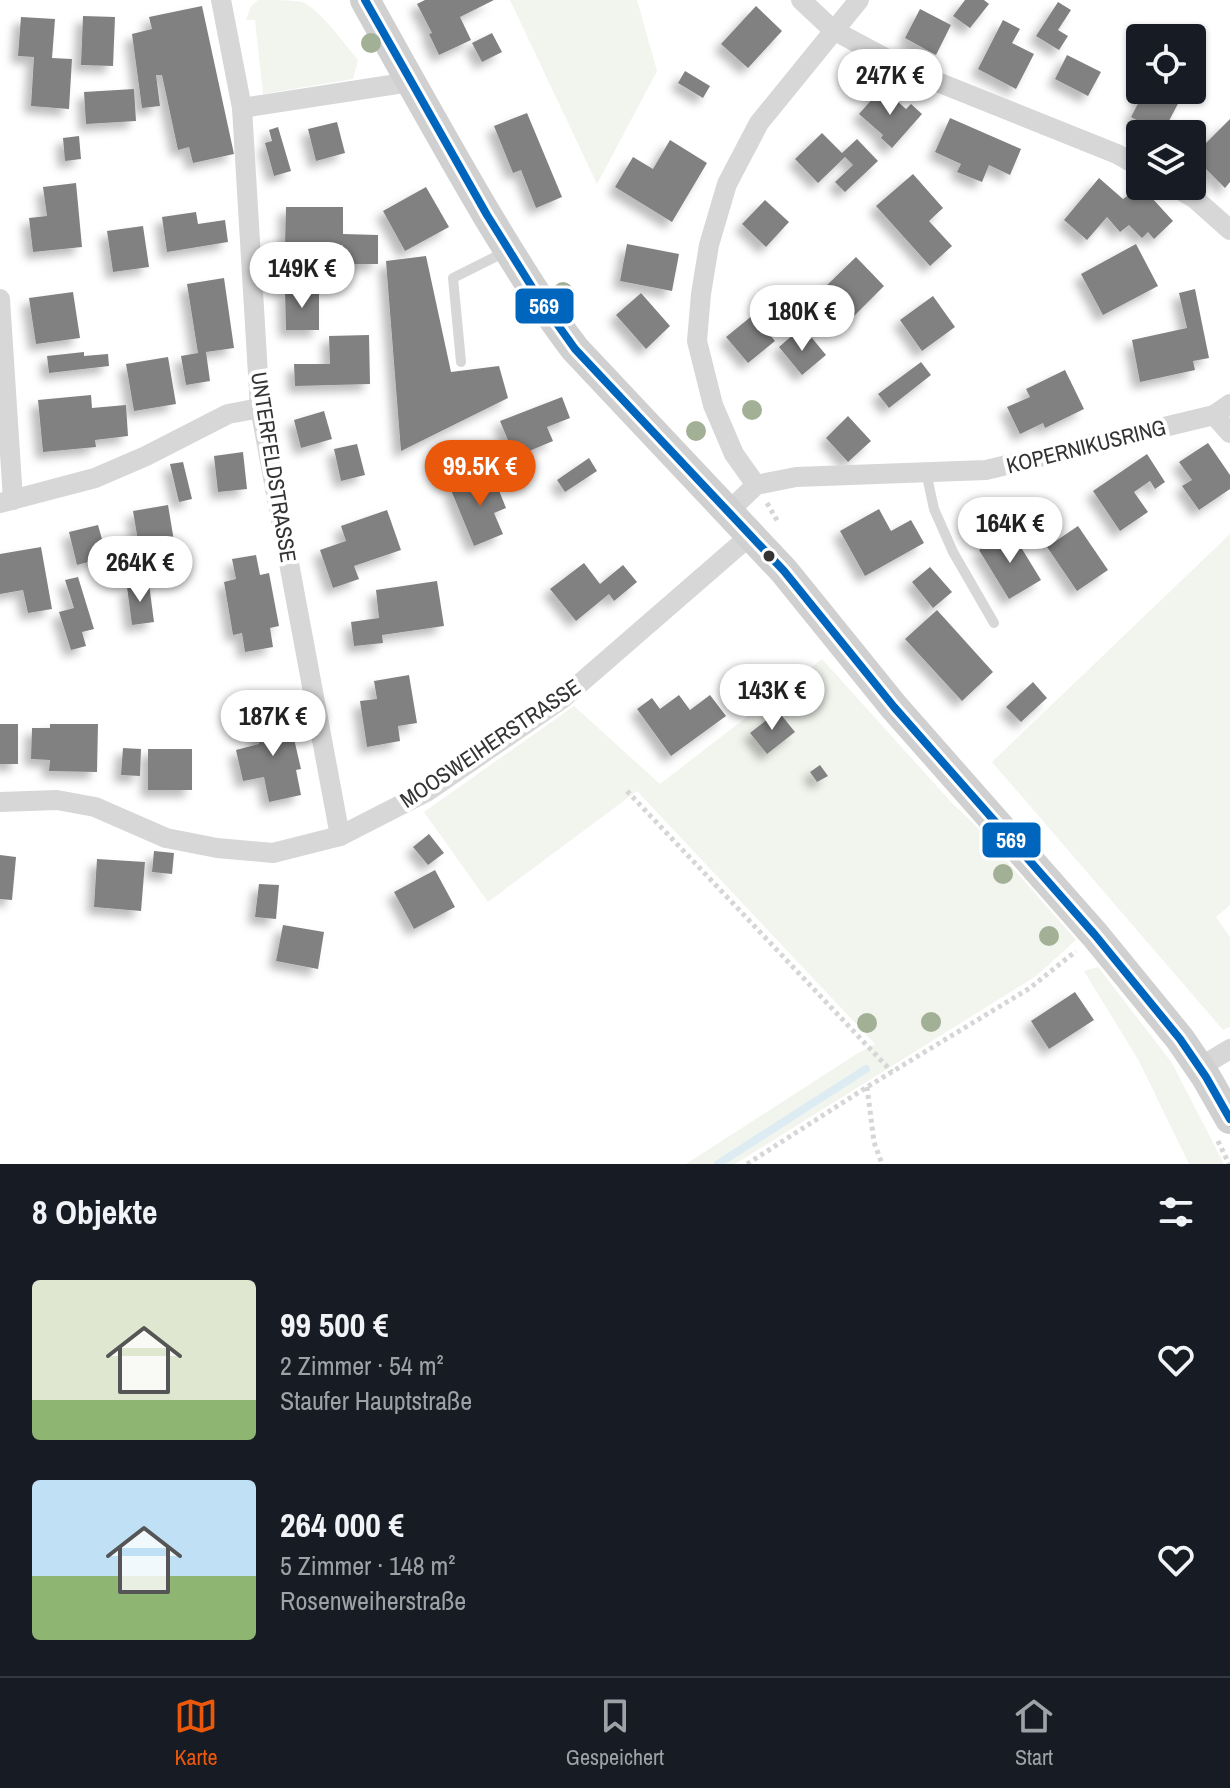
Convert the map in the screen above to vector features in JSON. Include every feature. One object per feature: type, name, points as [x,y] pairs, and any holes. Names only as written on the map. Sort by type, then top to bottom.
[{"type":"street","name":"UNTERFELDSTRASSE","points":[[221,0],[242,108],[260,408],[340,836]]},
{"type":"street","points":[[365,0],[508,250],[575,349],[752,534],[894,707],[1095,935],[1180,1039],[1230,1119]]},
{"type":"street","points":[[801,0],[833,30],[910,71],[1126,159]]},
{"type":"street","points":[[729,511],[756,485],[734,454],[713,405],[697,341],[709,245],[727,184],[759,123],[859,0]]},
{"type":"street","points":[[242,108],[410,82]]},
{"type":"street","points":[[1196,200],[1230,230]]},
{"type":"street","points":[[0,299],[7,502],[95,478],[228,414],[260,408]]},
{"type":"street","name":"KOPERNIKUSRING","points":[[756,485],[796,477],[986,470],[1222,410],[1230,433]]},
{"type":"street","name":"MOOSWEIHERSTRASSE","points":[[0,802],[57,800],[95,807],[166,838],[217,848],[273,853],[340,836],[428,791],[562,699],[752,534]]},
{"type":"street","points":[[1200,1067],[1230,1049]]},
{"type":"lane","points":[[461,362],[453,278],[508,250]]},
{"type":"lane","points":[[926,472],[934,509],[953,552],[994,623]]},
{"type":"path","points":[[627,791],[892,1072]]},
{"type":"path","points":[[747,1164],[1030,988],[1095,935]]},
{"type":"path","points":[[867,1087],[874,1142],[882,1164]]},
{"type":"shaded area","points":[[258,0],[286,0],[309,6],[358,60],[353,79],[263,94],[255,20],[246,20],[251,6]]},
{"type":"shaded area","points":[[510,0],[637,0],[657,71],[597,184]]},
{"type":"shaded area","points":[[1230,534],[1230,905],[1216,917],[1230,937],[1230,1027],[1223,1030],[992,762]]},
{"type":"shaded area","points":[[822,659],[1076,940],[1036,976],[735,1164],[686,1164],[875,1044],[637,791],[488,902],[424,812],[574,706],[660,784]]},
{"type":"shaded area","points":[[1098,967],[1172,1063],[1224,1164],[1189,1164],[1139,1061],[1084,971]]},
{"type":"building","points":[[425,0],[494,0],[460,17],[471,40],[439,55],[417,4]]},
{"type":"building","points":[[965,0],[984,0],[989,4],[970,28],[953,16]]},
{"type":"building","points":[[1058,2],[1071,10],[1058,30],[1068,36],[1059,50],[1036,36]]},
{"type":"building","points":[[202,6],[234,154],[193,163],[189,147],[178,150],[162,75],[156,75],[160,106],[142,108],[132,34],[152,29],[149,17]]},
{"type":"building","points":[[756,6],[782,31],[748,68],[721,44]]},
{"type":"building","points":[[920,9],[951,25],[936,55],[905,38]]},
{"type":"building","points":[[83,16],[115,17],[113,66],[81,65]]},
{"type":"building","points":[[21,17],[55,19],[52,58],[72,59],[69,109],[31,106],[34,57],[18,56]]},
{"type":"building","points":[[1003,20],[1020,29],[1012,43],[1034,54],[1016,89],[978,69]]},
{"type":"building","points":[[492,33],[502,52],[482,62],[472,43]]},
{"type":"building","points":[[1067,55],[1101,72],[1088,96],[1055,79]]},
{"type":"building","points":[[685,71],[710,86],[703,98],[678,83]]},
{"type":"building","points":[[882,88],[906,109],[911,104],[922,114],[892,148],[881,138],[883,135],[859,114]]},
{"type":"building","points":[[134,89],[136,121],[86,124],[84,92]]},
{"type":"building","points":[[1138,104],[1178,104],[1169,120],[1136,120],[1131,117]]},
{"type":"building","points":[[527,113],[562,197],[536,208],[521,170],[513,173],[494,126]]},
{"type":"building","points":[[950,118],[1021,149],[1010,175],[989,165],[982,182],[957,172],[961,164],[935,152]]},
{"type":"building","points":[[1230,119],[1230,182],[1225,188],[1206,169],[1206,143]]},
{"type":"building","points":[[337,122],[345,153],[316,161],[308,129]]},
{"type":"building","points":[[278,127],[291,171],[274,176],[265,143],[272,141],[269,130]]},
{"type":"building","points":[[822,133],[842,153],[857,139],[878,161],[845,192],[835,182],[853,165],[845,157],[818,183],[795,159]]},
{"type":"building","points":[[79,136],[81,159],[65,161],[63,138]]},
{"type":"building","points":[[670,140],[707,163],[672,222],[615,187],[633,157],[653,169]]},
{"type":"building","points":[[913,174],[943,208],[929,221],[952,246],[930,266],[876,206]]},
{"type":"building","points":[[1099,178],[1123,199],[1154,200],[1173,221],[1154,239],[1148,232],[1142,238],[1129,225],[1120,232],[1107,217],[1087,240],[1064,220]]},
{"type":"building","points":[[76,183],[82,247],[33,252],[29,218],[47,216],[43,187]]},
{"type":"building","points":[[426,187],[449,227],[405,251],[383,211]]},
{"type":"building","points":[[765,200],[789,222],[766,247],[742,224]]},
{"type":"building","points":[[286,207],[343,207],[343,234],[378,235],[378,264],[343,264],[343,245],[285,245]]},
{"type":"building","points":[[196,212],[198,224],[225,220],[228,242],[167,252],[162,217]]},
{"type":"building","points":[[143,226],[149,267],[113,272],[107,231]]},
{"type":"building","points":[[627,244],[679,254],[672,291],[620,281]]},
{"type":"building","points":[[1136,244],[1158,286],[1103,315],[1081,274]]},
{"type":"building","points":[[426,256],[451,372],[499,366],[508,398],[401,451],[386,261]]},
{"type":"building","points":[[856,257],[884,286],[854,316],[825,287]]},
{"type":"building","points":[[224,278],[234,348],[206,352],[210,381],[186,385],[181,356],[198,353],[187,284]]},
{"type":"building","points":[[1195,289],[1209,358],[1193,361],[1195,370],[1140,382],[1132,340],[1187,328],[1179,293]]},
{"type":"building","points":[[285,290],[319,290],[319,330],[286,330]]},
{"type":"building","points":[[73,292],[80,338],[36,344],[29,298]]},
{"type":"building","points":[[641,293],[670,326],[646,349],[616,315]]},
{"type":"building","points":[[933,296],[955,327],[922,351],[900,320]]},
{"type":"building","points":[[753,315],[775,341],[748,363],[726,337]]},
{"type":"building","points":[[795,333],[804,344],[812,338],[826,355],[802,375],[779,347]]},
{"type":"building","points":[[369,335],[370,384],[295,386],[294,364],[330,364],[329,336]]},
{"type":"building","points":[[84,352],[84,356],[108,354],[109,366],[49,373],[47,356]]},
{"type":"building","points":[[168,357],[176,404],[134,411],[126,364]]},
{"type":"building","points":[[921,362],[931,375],[889,408],[878,394]]},
{"type":"building","points":[[1065,370],[1084,409],[1045,428],[1043,423],[1020,434],[1007,407],[1030,397],[1026,389]]},
{"type":"building","points":[[91,395],[92,408],[126,405],[128,436],[95,440],[96,447],[43,452],[38,400]]},
{"type":"building","points":[[562,397],[570,418],[547,427],[553,441],[515,457],[500,421]]},
{"type":"building","points":[[324,411],[332,439],[301,448],[294,420]]},
{"type":"building","points":[[848,416],[871,441],[848,462],[826,438]]},
{"type":"building","points":[[1208,443],[1230,475],[1230,489],[1199,510],[1182,486],[1192,480],[1179,462]]},
{"type":"building","points":[[357,444],[365,475],[341,481],[334,449]]},
{"type":"building","points":[[243,452],[247,489],[218,492],[214,456]]},
{"type":"building","points":[[1147,454],[1165,482],[1155,489],[1150,481],[1134,492],[1148,512],[1120,531],[1093,491]]},
{"type":"building","points":[[589,458],[597,471],[565,492],[557,480]]},
{"type":"building","points":[[183,462],[192,499],[179,502],[170,464]]},
{"type":"building","points":[[492,473],[506,508],[494,513],[503,534],[474,546],[451,490]]},
{"type":"building","points":[[168,505],[175,547],[140,553],[133,511]]},
{"type":"building","points":[[879,509],[891,531],[911,520],[924,543],[865,576],[840,531]]},
{"type":"building","points":[[387,510],[401,550],[354,566],[359,579],[333,588],[320,550],[346,541],[341,526]]},
{"type":"building","points":[[98,525],[107,557],[77,565],[69,532]]},
{"type":"building","points":[[1078,526],[1108,570],[1077,591],[1047,547]]},
{"type":"building","points":[[1011,531],[1041,580],[1009,599],[979,550]]},
{"type":"building","points":[[41,547],[52,609],[28,613],[23,590],[0,594],[0,554]]},
{"type":"building","points":[[256,555],[260,575],[269,573],[279,626],[270,628],[273,647],[245,652],[242,633],[233,635],[224,582],[236,579],[232,559]]},
{"type":"building","points":[[584,563],[600,584],[623,565],[637,582],[614,601],[609,594],[576,621],[550,589]]},
{"type":"building","points":[[930,567],[952,592],[933,608],[912,582]]},
{"type":"building","points":[[78,577],[94,629],[82,632],[86,646],[71,650],[59,612],[74,608],[65,580]]},
{"type":"building","points":[[437,581],[444,626],[382,635],[383,643],[354,646],[351,622],[379,618],[376,590]]},
{"type":"building","points":[[149,584],[154,622],[132,625],[127,587]]},
{"type":"building","points":[[937,610],[993,672],[962,701],[905,639]]},
{"type":"building","points":[[409,675],[417,723],[398,726],[400,741],[367,747],[360,701],[377,699],[374,681]]},
{"type":"building","points":[[1033,682],[1047,698],[1021,722],[1006,707]]},
{"type":"building","points":[[679,695],[690,710],[710,695],[726,716],[671,756],[637,709],[652,698],[660,709]]},
{"type":"building","points":[[778,711],[795,732],[767,754],[750,733]]},
{"type":"building","points":[[288,713],[301,769],[296,770],[301,795],[269,802],[264,777],[243,781],[236,750],[259,744],[254,720]]},
{"type":"building","points":[[0,724],[18,724],[18,764],[0,764]]},
{"type":"building","points":[[50,724],[98,724],[97,772],[49,771],[50,760],[31,759],[32,728],[50,728]]},
{"type":"building","points":[[123,748],[141,749],[140,776],[121,775]]},
{"type":"building","points":[[148,749],[192,749],[192,790],[148,790]]},
{"type":"building","points":[[820,765],[828,776],[817,782],[810,772]]},
{"type":"building","points":[[429,834],[444,853],[428,865],[413,847]]},
{"type":"building","points":[[154,851],[174,853],[172,874],[152,872]]},
{"type":"building","points":[[0,855],[16,857],[12,900],[0,899]]},
{"type":"building","points":[[97,859],[145,862],[141,911],[94,907]]},
{"type":"building","points":[[435,870],[455,907],[414,929],[394,892]]},
{"type":"building","points":[[259,884],[279,885],[276,919],[255,917]]},
{"type":"building","points":[[283,925],[324,932],[318,969],[276,961]]},
{"type":"building","points":[[1075,992],[1094,1020],[1049,1049],[1031,1021]]},
{"type":"waterway","points":[[718,1164],[866,1069]]},
{"type":"transit line","name":"569","points":[[365,0],[487,215],[575,349],[784,571],[894,707],[1095,935],[1180,1039],[1230,1119]]}]
